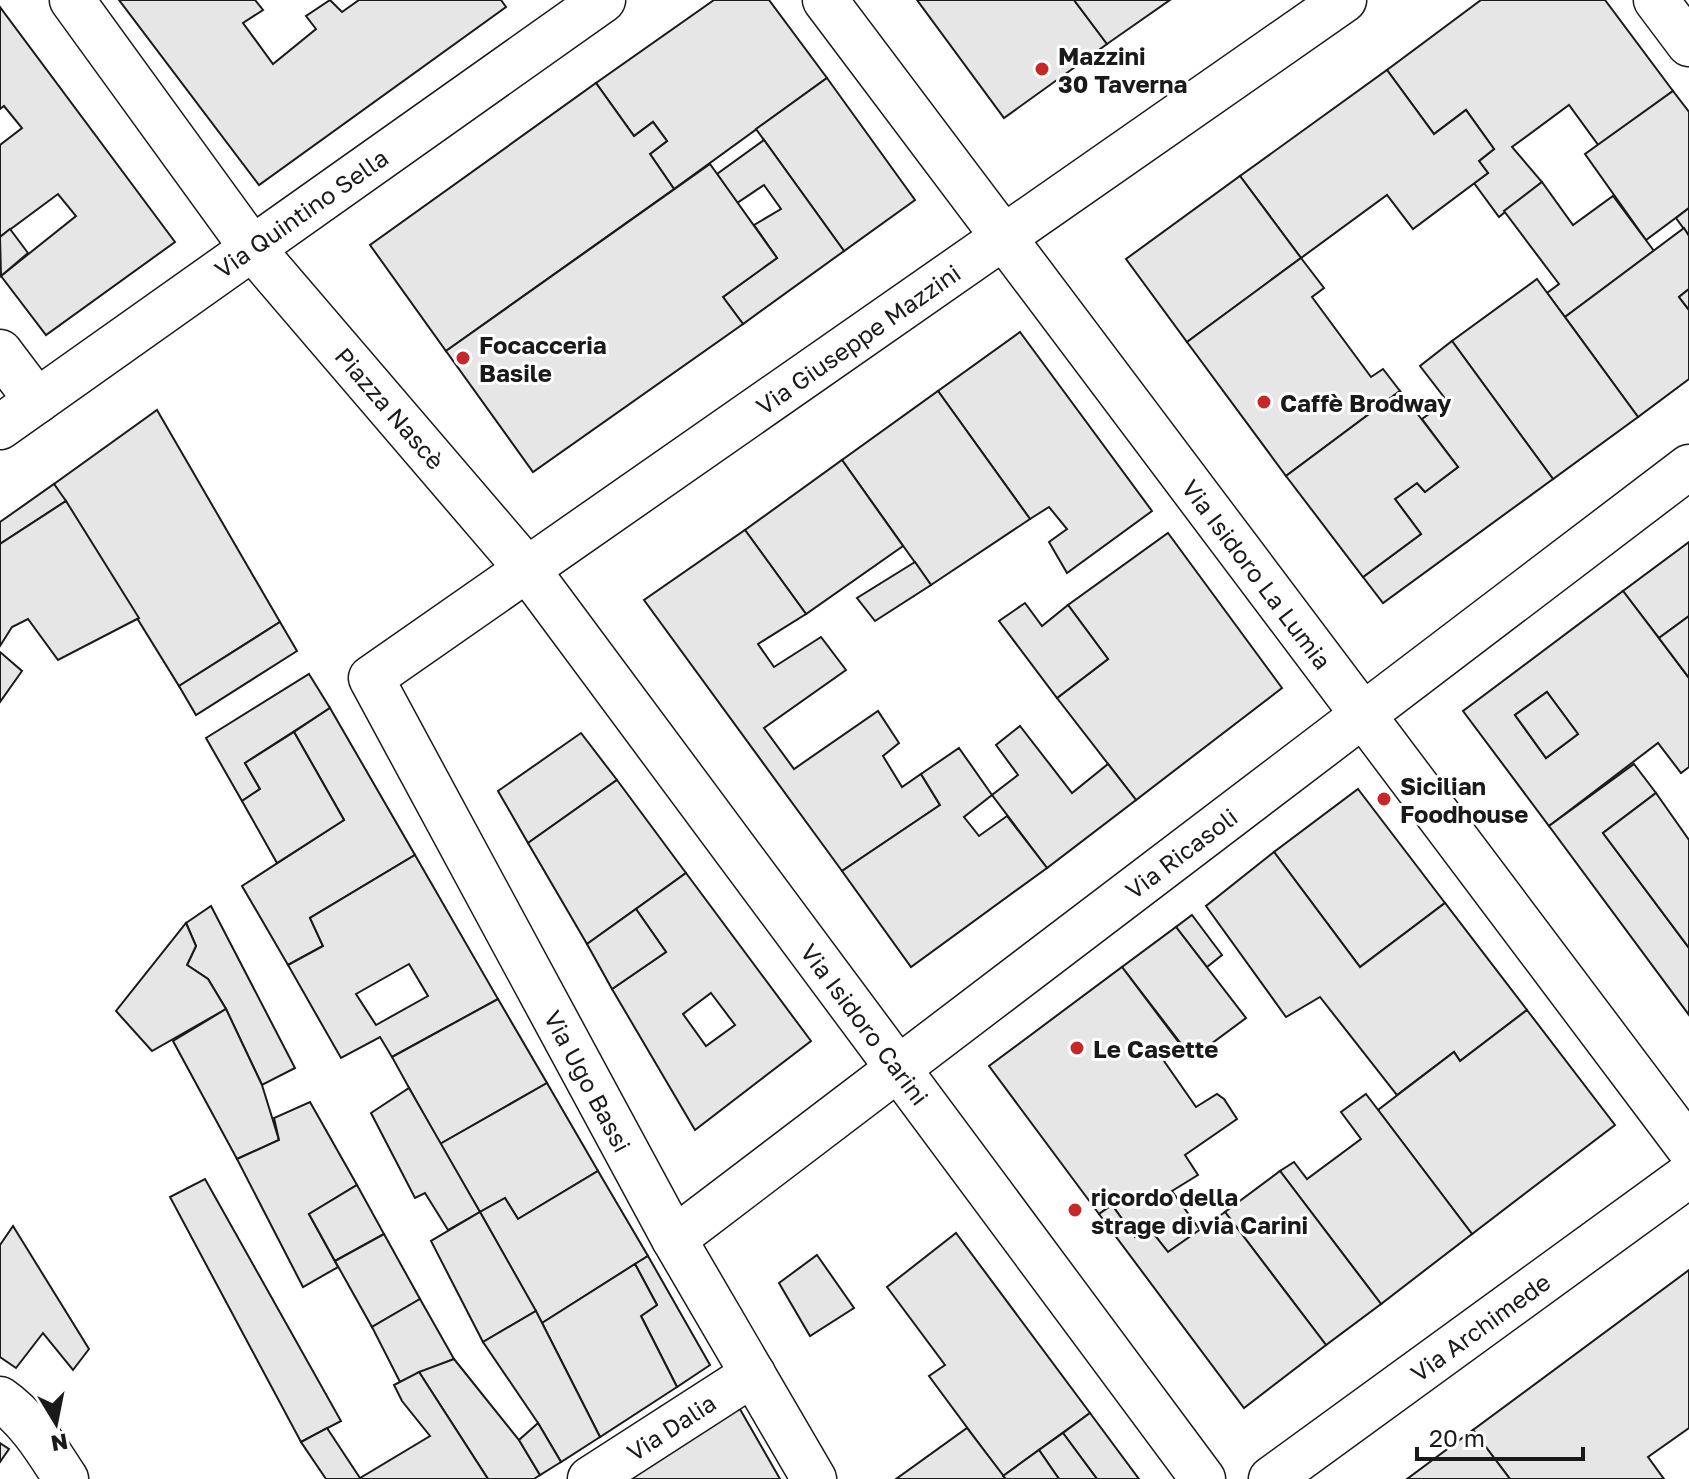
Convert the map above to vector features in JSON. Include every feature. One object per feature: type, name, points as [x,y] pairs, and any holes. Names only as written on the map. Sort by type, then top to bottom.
[{"type":"street","name":"Piazza Nascè","points":[[72,0],[252,248],[527,569]]},
{"type":"street","name":"Via Quintino Sella","points":[[0,427],[603,0]]},
{"type":"street","name":"Via Isidoro La Lumia","points":[[825,0],[1689,1148]]},
{"type":"street","name":"Via Giuseppe Mazzini","points":[[371,678],[1344,0]]},
{"type":"street","points":[[1656,0],[1689,44]]},
{"type":"street","points":[[0,352],[37,401]]},
{"type":"street","name":"Via Ricasoli","points":[[674,1239],[1689,467]]},
{"type":"street","name":"Via Isidoro Carini","points":[[527,569],[1203,1479]]},
{"type":"street","name":"Via Ugo Bassi","points":[[371,678],[674,1239],[814,1479]]},
{"type":"street","name":"Via Archimede","points":[[1271,1479],[1689,1175]]},
{"type":"street","name":"Via Dalia","points":[[590,1479],[753,1374]]},
{"type":"street","points":[[0,1399],[15,1410],[44,1444],[66,1479]]},
{"type":"building","points":[[119,0],[255,0],[263,10],[243,23],[273,64],[316,29],[306,16],[330,0],[342,12],[359,0],[501,0],[506,7],[259,185]]},
{"type":"building","points":[[714,0],[769,0],[827,78],[674,189],[650,154],[667,141],[653,122],[634,136],[596,83]]},
{"type":"building","points":[[917,0],[1074,0],[1107,44],[1004,118]]},
{"type":"building","points":[[1074,0],[1170,0],[1107,44]]},
{"type":"building","points":[[1481,0],[1605,0],[1673,91],[1599,146],[1569,105],[1512,147],[1542,182],[1499,217],[1474,183],[1488,173],[1479,161],[1494,149],[1466,110],[1434,134],[1387,70]]},
{"type":"building","points":[[0,7],[175,242],[46,335],[1,276],[76,216],[58,194],[0,237],[0,145],[22,128],[4,106],[0,109]]},
{"type":"building","points":[[1387,70],[1434,134],[1466,110],[1494,149],[1479,161],[1488,173],[1413,229],[1387,195],[1301,258],[1240,176]]},
{"type":"building","points":[[827,78],[915,200],[844,251],[756,129]]},
{"type":"building","points":[[596,83],[634,136],[653,122],[667,141],[650,154],[674,189],[446,351],[370,245]]},
{"type":"building","points":[[1673,91],[1689,112],[1689,208],[1646,240],[1585,154]]},
{"type":"building","points":[[764,140],[844,251],[743,324],[723,297],[777,258],[754,225],[781,209],[764,185],[737,203],[717,174]]},
{"type":"building","points":[[710,164],[777,258],[723,297],[743,324],[533,472],[446,351]]},
{"type":"building","points":[[1240,176],[1301,258],[1187,342],[1126,259]]},
{"type":"building","points":[[1542,182],[1573,225],[1613,196],[1654,251],[1565,317],[1547,293],[1559,284],[1504,211]]},
{"type":"building","points":[[1689,208],[1689,236],[1676,218]]},
{"type":"building","points":[[1684,228],[1689,236],[1689,289],[1679,297],[1689,310],[1689,379],[1638,417],[1565,317]]},
{"type":"building","points":[[10,229],[28,253],[1,276],[0,237]]},
{"type":"building","points":[[1301,258],[1324,288],[1312,297],[1371,377],[1383,369],[1400,391],[1286,476],[1187,342]]},
{"type":"building","points":[[1537,279],[1638,417],[1553,479],[1452,341]]},
{"type":"building","points":[[1689,289],[1689,310],[1679,297]]},
{"type":"building","points":[[1020,332],[1152,511],[1067,573],[1049,542],[1067,529],[1049,507],[1030,519],[938,391]]},
{"type":"building","points":[[1452,341],[1553,479],[1383,603],[1363,577],[1421,534],[1395,499],[1417,483],[1425,492],[1458,467],[1422,419],[1447,401],[1420,366]]},
{"type":"building","points":[[938,391],[1030,519],[931,585],[842,460]]},
{"type":"building","points":[[1400,391],[1458,467],[1425,492],[1417,483],[1395,499],[1421,534],[1363,577],[1286,476]]},
{"type":"building","points":[[157,410],[280,622],[179,686],[54,484]]},
{"type":"building","points":[[842,460],[903,546],[806,614],[745,530]]},
{"type":"building","points":[[54,484],[66,501],[0,544],[0,522]]},
{"type":"building","points":[[66,501],[139,618],[58,660],[28,619],[12,627],[0,646],[0,544]]},
{"type":"building","points":[[745,530],[806,614],[758,644],[774,667],[821,637],[846,670],[764,728],[794,769],[878,711],[899,743],[883,756],[902,787],[921,774],[940,805],[842,871],[644,600]]},
{"type":"building","points":[[1168,533],[1282,688],[1136,800],[1057,698],[1108,659],[1068,605]]},
{"type":"building","points":[[1689,542],[1689,616],[1659,638],[1623,591]]},
{"type":"building","points":[[915,562],[931,585],[875,621],[857,598]]},
{"type":"building","points":[[1623,591],[1689,678],[1689,767],[1681,773],[1658,743],[1549,826],[1463,711]],"holes":[[[1547,692],[1578,734],[1546,758],[1515,715]]]},
{"type":"building","points":[[1025,603],[1042,626],[1068,605],[1108,659],[1057,698],[999,621]]},
{"type":"building","points":[[1689,616],[1689,678],[1659,638]]},
{"type":"building","points":[[280,622],[297,651],[196,715],[179,686]]},
{"type":"building","points":[[0,652],[22,671],[0,702]]},
{"type":"building","points":[[309,674],[330,708],[245,763],[260,789],[242,801],[206,738]]},
{"type":"building","points":[[1547,692],[1578,734],[1546,758],[1515,715]]},
{"type":"building","points":[[330,708],[415,855],[310,918],[323,946],[288,965],[242,886],[344,820],[294,732]]},
{"type":"building","points":[[1020,726],[1072,793],[1108,764],[1136,800],[1047,868],[992,795],[1018,775],[996,745]]},
{"type":"building","points":[[294,732],[344,820],[277,863],[242,801],[260,789],[245,763]]},
{"type":"building","points":[[581,733],[617,780],[528,843],[498,791]]},
{"type":"building","points":[[959,748],[992,795],[964,817],[979,836],[1007,816],[1047,868],[911,967],[842,871],[940,805],[921,774]]},
{"type":"building","points":[[1634,764],[1656,793],[1603,833],[1689,948],[1689,1015],[1549,826]]},
{"type":"building","points":[[617,780],[686,873],[587,944],[528,843]]},
{"type":"building","points":[[1358,789],[1445,903],[1360,967],[1274,852]]},
{"type":"building","points":[[1656,793],[1689,840],[1689,948],[1603,833]]},
{"type":"building","points":[[1274,852],[1360,967],[1445,903],[1527,1010],[1460,1061],[1454,1052],[1397,1095],[1320,997],[1286,1017],[1206,906]]},
{"type":"building","points":[[415,855],[498,999],[392,1057],[380,1037],[341,1058],[288,965],[323,946],[310,918]],"holes":[[[409,964],[428,996],[376,1025],[356,994]]]},
{"type":"building","points":[[686,873],[811,1041],[695,1130],[612,989],[666,952],[636,909]],"holes":[[[711,993],[735,1025],[706,1046],[683,1014]]]},
{"type":"building","points":[[211,906],[295,1068],[262,1085],[226,1009],[208,979],[187,965],[196,946],[186,923]]},
{"type":"building","points":[[636,909],[666,952],[612,989],[587,944]]},
{"type":"building","points":[[1192,915],[1222,955],[1207,967],[1176,927]]},
{"type":"building","points":[[186,923],[196,946],[187,965],[208,979],[226,1009],[152,1051],[116,1011]]},
{"type":"building","points":[[1176,927],[1246,1018],[1192,1058],[1122,967]]},
{"type":"building","points":[[1122,967],[1183,1048],[1164,1061],[1196,1107],[1217,1094],[1237,1119],[1185,1155],[1198,1175],[1172,1191],[1200,1230],[1168,1252],[1149,1228],[1135,1237],[1112,1205],[1099,1214],[989,1066]]},
{"type":"building","points":[[498,999],[547,1083],[440,1144],[392,1057]]},
{"type":"building","points":[[226,1009],[262,1085],[279,1140],[237,1159],[173,1041]]},
{"type":"building","points":[[1527,1010],[1615,1125],[1472,1234],[1378,1110],[1454,1052],[1460,1061]]},
{"type":"building","points":[[547,1083],[598,1171],[518,1219],[505,1198],[480,1212],[440,1144]]},
{"type":"building","points":[[409,1088],[480,1212],[448,1230],[425,1193],[415,1198],[371,1113]]},
{"type":"building","points":[[1366,1094],[1472,1234],[1381,1304],[1280,1171],[1294,1162],[1307,1179],[1361,1139],[1341,1112]]},
{"type":"building","points":[[310,1102],[357,1185],[309,1214],[338,1267],[303,1287],[237,1159],[279,1140],[274,1118]]},
{"type":"building","points":[[598,1171],[648,1256],[542,1323],[480,1212],[505,1198],[518,1219]]},
{"type":"building","points":[[1280,1171],[1381,1304],[1326,1345],[1225,1212]]},
{"type":"building","points":[[205,1179],[341,1421],[301,1442],[170,1197]]},
{"type":"building","points":[[357,1185],[384,1234],[335,1261],[309,1214]]},
{"type":"building","points":[[1112,1205],[1135,1237],[1149,1228],[1168,1252],[1225,1212],[1326,1345],[1244,1408],[1099,1214]]},
{"type":"building","points":[[480,1212],[536,1311],[483,1342],[431,1241]]},
{"type":"building","points":[[13,1226],[89,1349],[73,1370],[43,1333],[16,1368],[0,1357],[0,1245]]},
{"type":"building","points":[[956,1233],[1090,1413],[1003,1476],[929,1376],[945,1365],[887,1287]]},
{"type":"building","points":[[384,1234],[420,1299],[372,1327],[335,1261]]},
{"type":"building","points":[[817,1255],[854,1308],[810,1336],[779,1283]]},
{"type":"building","points":[[648,1256],[710,1365],[677,1387],[641,1316],[657,1305],[635,1264]]},
{"type":"building","points":[[635,1264],[657,1305],[641,1316],[677,1387],[600,1437],[542,1323]]},
{"type":"building","points":[[1689,1270],[1689,1428],[1648,1457],[1664,1479],[1510,1479],[1473,1430]]},
{"type":"building","points":[[420,1299],[454,1359],[400,1382],[372,1327]]},
{"type":"building","points":[[536,1311],[600,1437],[561,1462],[483,1342]]},
{"type":"building","points":[[454,1359],[519,1440],[540,1475],[534,1479],[488,1479],[419,1372]]},
{"type":"building","points":[[419,1372],[488,1479],[326,1479],[301,1442],[327,1428],[360,1478],[430,1436],[402,1401],[394,1385]]},
{"type":"building","points":[[737,1404],[780,1479],[618,1479]]},
{"type":"building","points":[[1090,1413],[1139,1479],[1097,1479],[1063,1433]]},
{"type":"building","points":[[538,1423],[561,1462],[540,1475],[519,1440]]},
{"type":"building","points":[[967,1428],[1006,1479],[896,1479]]},
{"type":"building","points":[[1473,1430],[1510,1479],[1407,1479]]},
{"type":"building","points":[[1063,1433],[1097,1479],[1059,1479],[1039,1450]]},
{"type":"building","points":[[0,1443],[9,1449],[0,1462]]},
{"type":"building","points":[[1039,1450],[1059,1479],[1006,1479],[1003,1476]]},
{"type":"place","name":"Mazzini 30 Taverna","points":[[1042,69]]},
{"type":"place","name":"Focacceria Basile","points":[[463,358]]},
{"type":"place","name":"Caffè Brodway","points":[[1264,402]]},
{"type":"place","name":"Sicilian Foodhouse","points":[[1384,799]]},
{"type":"place","name":"Le Casette","points":[[1077,1048]]},
{"type":"place","name":"ricordo della strage di via Carini","points":[[1075,1210]]}]
